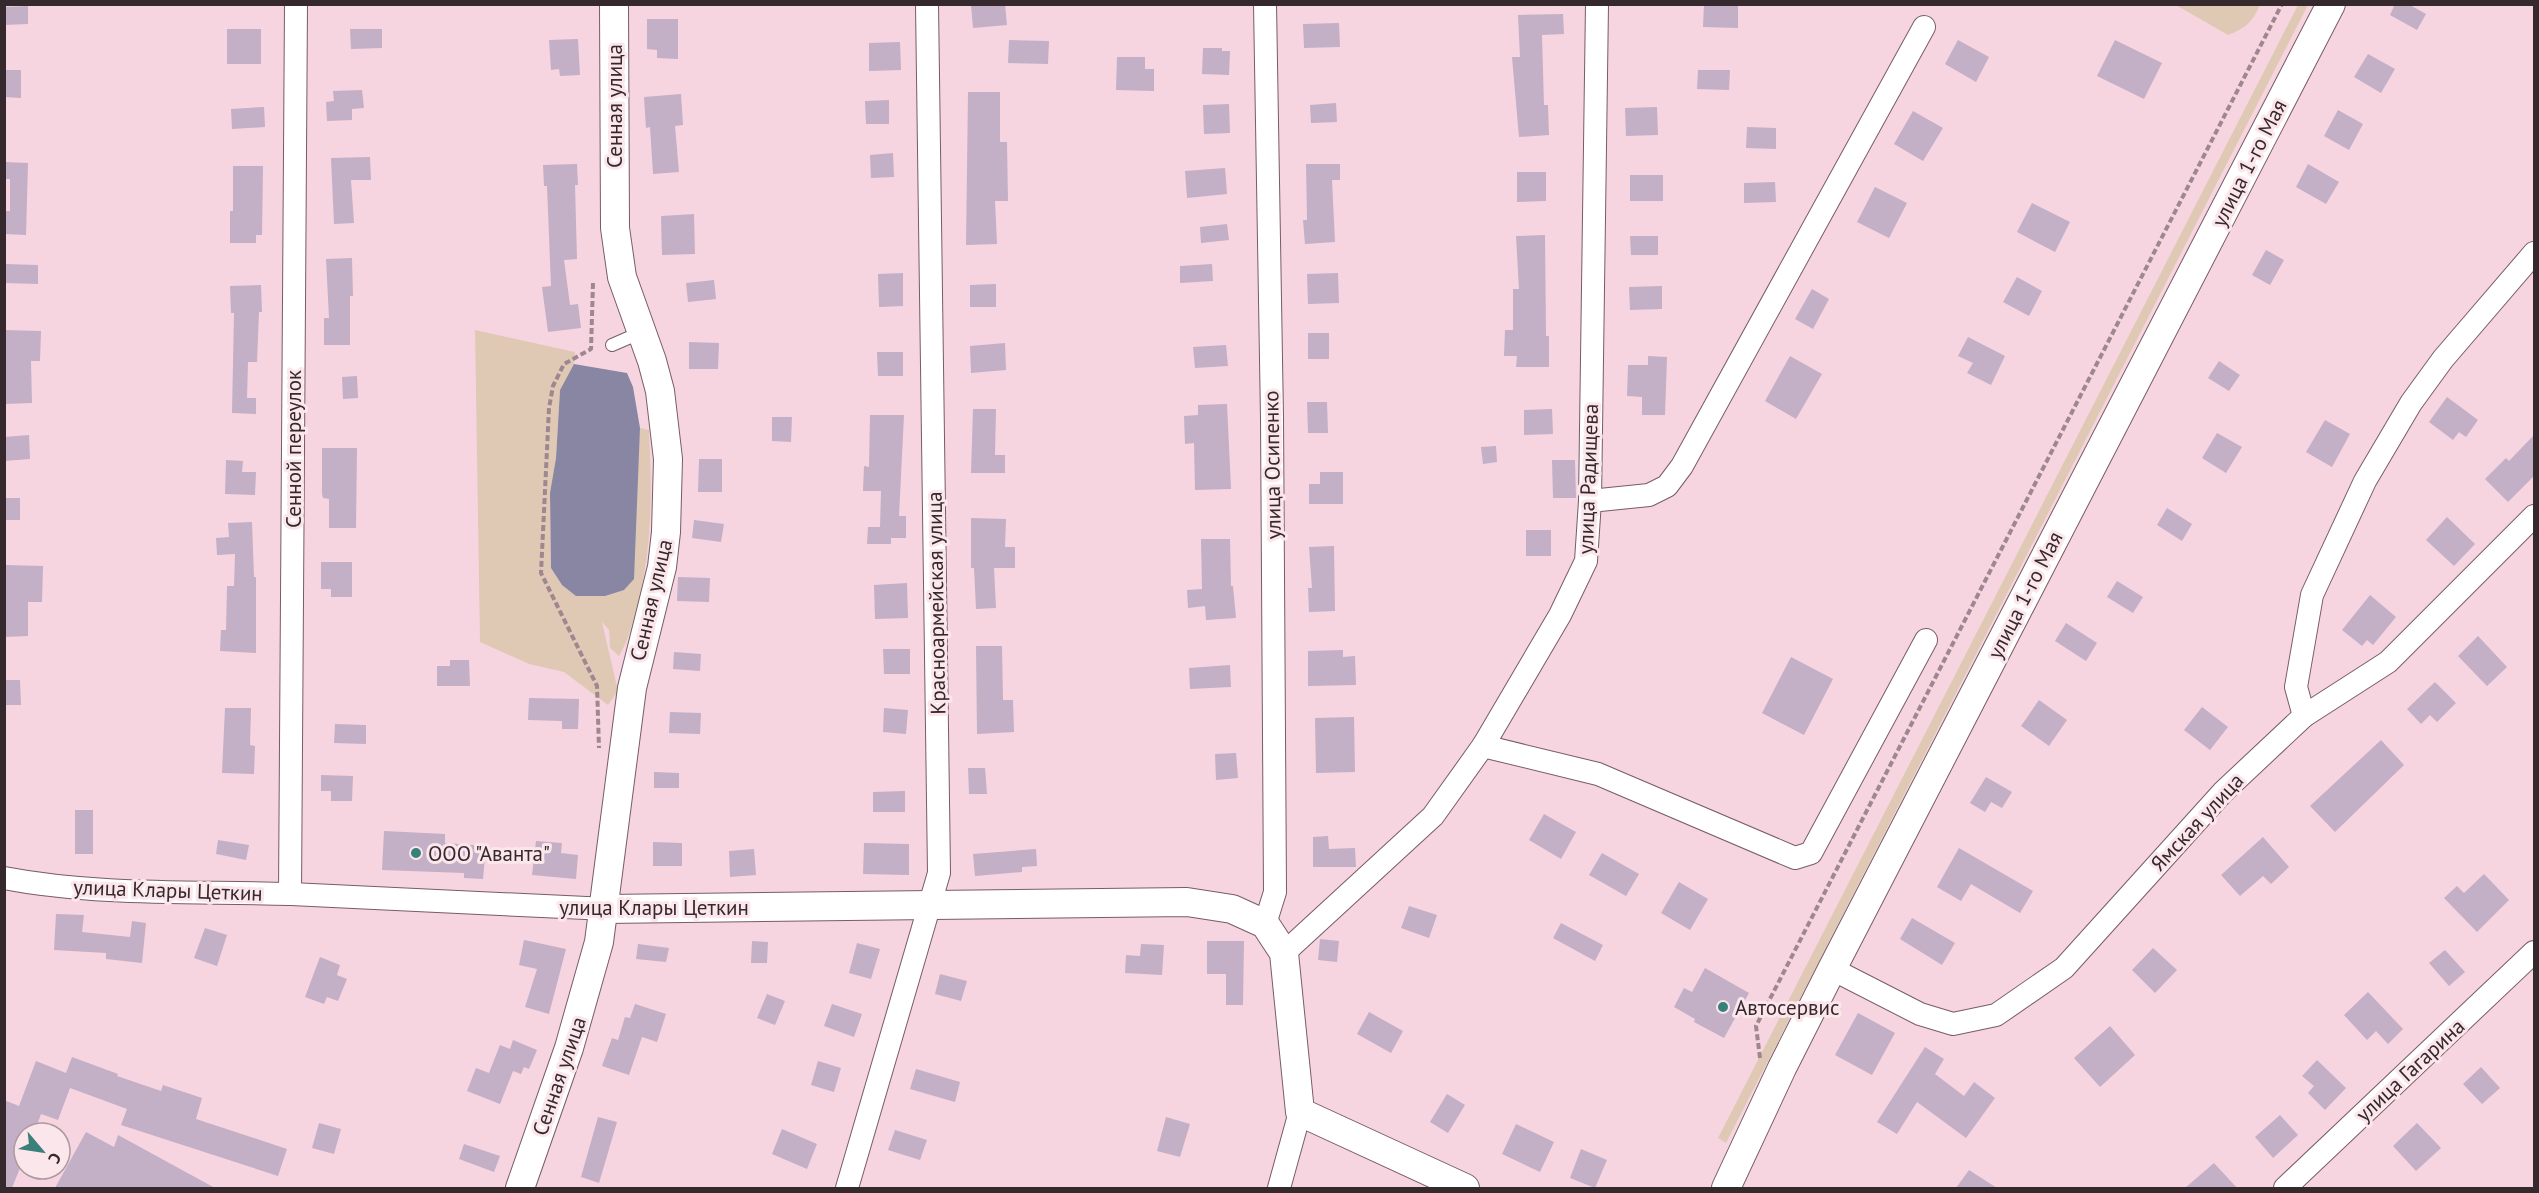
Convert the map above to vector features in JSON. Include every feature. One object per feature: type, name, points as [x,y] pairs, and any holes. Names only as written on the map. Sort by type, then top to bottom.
[{"type":"street","name":"Сенной переулок","points":[[290,894],[296,4]]},
{"type":"street","name":"Сенная улица","points":[[520,1188],[582,1006],[599,942],[605,909],[628,708],[640,648],[662,567],[666,532],[668,499],[660,391],[622,277],[617,253],[614,4]]},
{"type":"street","name":"Красноармейская улица","points":[[847,1188],[939,873],[927,4]]},
{"type":"street","name":"улица Осипенко","points":[[1265,4],[1272,418],[1275,892],[1265,924]]},
{"type":"street","name":"улица Радищева","points":[[1284,953],[1433,816],[1483,746],[1560,615],[1586,561],[1590,501],[1596,4]]},
{"type":"street","name":"улица 1-го Мая","points":[[1726,1188],[1782,1068],[1832,969],[2331,4]]},
{"type":"street","points":[[1590,501],[1649,495],[1667,486],[1682,466],[1924,27]]},
{"type":"street","points":[[2304,716],[2296,687],[2312,595],[2365,481],[2411,402],[2443,359],[2535,253]]},
{"type":"street","name":"Ямская улица","points":[[1832,969],[1920,1014],[1953,1024],[1996,1015],[2064,968],[2223,792],[2304,716],[2388,662],[2535,516]]},
{"type":"street","points":[[1483,746],[1598,774],[1795,858],[1811,853],[1926,640]]},
{"type":"street","name":"улица Клары Цеткин","points":[[4,878],[31,883],[165,892],[290,894],[605,909],[1186,902],[1232,909],[1265,924]]},
{"type":"street","points":[[1265,924],[1284,953],[1300,1112],[1279,1188]]},
{"type":"street","name":"улица Гагарина","points":[[2285,1188],[2535,952]]},
{"type":"street","points":[[1300,1112],[1465,1188]]},
{"type":"lane","points":[[612,345],[642,332]]},
{"type":"path","points":[[1760,1061],[1756,1026],[2282,4]]},
{"type":"path","points":[[593,283],[591,349],[564,364],[554,386],[549,408],[542,573],[597,686],[599,757]]},
{"type":"shaded area","points":[[2176,5],[2260,5],[2248,24],[2228,35]]},
{"type":"shaded area","points":[[2298,5],[2308,5],[1726,1143],[1718,1138]]},
{"type":"shaded area","points":[[475,330],[575,352],[574,364],[560,390],[556,458],[550,493],[551,568],[562,585],[637,465],[640,428],[649,430],[651,499],[645,568],[630,630],[619,656],[610,648],[609,630],[602,622],[618,691],[608,705],[564,672],[529,664],[480,642]]},
{"type":"water","points":[[574,364],[627,373],[633,387],[640,428],[634,579],[624,590],[605,596],[576,596],[562,585],[551,568],[550,493],[556,458],[560,390]]},
{"type":"building","points":[[1005,4],[1007,25],[973,28],[971,5]]},
{"type":"building","points":[[1704,4],[1738,5],[1738,28],[1703,27]]},
{"type":"building","points":[[2395,4],[2408,4],[2426,14],[2417,30],[2390,15]]},
{"type":"building","points":[[28,6],[28,24],[4,25],[4,7]]},
{"type":"building","points":[[1563,14],[1564,34],[1542,35],[1544,105],[1548,105],[1549,135],[1519,137],[1512,57],[1520,57],[1518,15]]},
{"type":"building","points":[[647,19],[678,19],[678,59],[657,58],[657,50],[647,49]]},
{"type":"building","points":[[1339,23],[1340,47],[1304,48],[1303,24]]},
{"type":"building","points":[[227,29],[261,29],[261,64],[227,64]]},
{"type":"building","points":[[350,29],[382,29],[382,48],[351,49]]},
{"type":"building","points":[[578,39],[580,75],[560,76],[559,69],[551,70],[549,40]]},
{"type":"building","points":[[1009,40],[1049,41],[1048,64],[1008,63]]},
{"type":"building","points":[[1958,40],[1989,57],[1976,82],[1945,64]]},
{"type":"building","points":[[2115,40],[2162,63],[2144,99],[2097,76]]},
{"type":"building","points":[[900,42],[901,70],[869,71],[869,43]]},
{"type":"building","points":[[1203,48],[1222,48],[1222,51],[1230,51],[1229,75],[1202,74]]},
{"type":"building","points":[[2368,54],[2395,69],[2381,93],[2354,77]]},
{"type":"building","points":[[1117,57],[1145,57],[1145,69],[1154,69],[1154,91],[1116,90]]},
{"type":"building","points":[[4,70],[21,70],[21,98],[4,97]]},
{"type":"building","points":[[1698,70],[1730,70],[1729,90],[1697,89]]},
{"type":"building","points":[[362,90],[364,108],[352,109],[352,120],[327,121],[326,102],[334,101],[333,91]]},
{"type":"building","points":[[968,92],[1000,92],[1000,142],[1007,142],[1008,201],[995,201],[997,244],[966,245]]},
{"type":"building","points":[[681,94],[683,125],[675,126],[679,172],[653,174],[650,127],[646,128],[644,97]]},
{"type":"building","points":[[889,100],[889,124],[866,124],[865,101]]},
{"type":"building","points":[[1336,103],[1337,122],[1311,123],[1310,105]]},
{"type":"building","points":[[1229,104],[1230,133],[1204,134],[1203,105]]},
{"type":"building","points":[[264,107],[265,127],[232,129],[231,109]]},
{"type":"building","points":[[1657,107],[1658,135],[1626,136],[1625,108]]},
{"type":"building","points":[[2338,110],[2363,124],[2349,150],[2324,136]]},
{"type":"building","points":[[1913,111],[1943,128],[1923,161],[1894,144]]},
{"type":"building","points":[[1747,127],[1776,128],[1776,149],[1746,148]]},
{"type":"building","points":[[893,153],[894,177],[871,178],[870,155]]},
{"type":"building","points":[[370,157],[371,180],[351,180],[354,223],[334,224],[331,158]]},
{"type":"building","points":[[4,162],[28,163],[26,235],[4,234],[4,211],[10,211],[10,179],[4,179]]},
{"type":"building","points":[[577,164],[578,185],[575,185],[577,259],[564,260],[570,305],[578,304],[581,328],[548,332],[542,287],[551,286],[547,186],[544,186],[543,165]]},
{"type":"building","points":[[1306,164],[1340,164],[1340,180],[1332,180],[1335,242],[1305,244],[1303,220],[1307,220]]},
{"type":"building","points":[[2308,164],[2339,182],[2326,204],[2296,187]]},
{"type":"building","points":[[233,166],[263,166],[262,235],[256,235],[256,243],[230,243]]},
{"type":"building","points":[[1225,168],[1227,194],[1187,198],[1185,171]]},
{"type":"building","points":[[1517,172],[1546,172],[1546,201],[1517,202]]},
{"type":"building","points":[[1630,175],[1663,175],[1663,201],[1630,201]]},
{"type":"building","points":[[1775,182],[1776,202],[1744,203],[1744,183]]},
{"type":"building","points":[[1875,187],[1907,203],[1889,238],[1857,222]]},
{"type":"building","points":[[2032,203],[2070,222],[2055,252],[2017,232]]},
{"type":"building","points":[[694,214],[695,254],[662,255],[661,216]]},
{"type":"building","points":[[1227,224],[1229,240],[1201,243],[1200,227]]},
{"type":"building","points":[[1545,235],[1546,336],[1549,336],[1549,367],[1516,367],[1517,356],[1504,356],[1505,330],[1513,330],[1513,289],[1519,289],[1516,236]]},
{"type":"building","points":[[1630,236],[1658,236],[1658,255],[1631,255]]},
{"type":"building","points":[[2266,250],[2284,260],[2270,285],[2252,275]]},
{"type":"building","points":[[352,258],[353,296],[350,296],[350,345],[324,345],[324,318],[329,318],[326,259]]},
{"type":"building","points":[[4,264],[38,265],[38,284],[4,283]]},
{"type":"building","points":[[1212,264],[1213,281],[1180,283],[1180,266]]},
{"type":"building","points":[[903,273],[903,306],[879,307],[878,274]]},
{"type":"building","points":[[1338,273],[1339,303],[1308,304],[1307,274]]},
{"type":"building","points":[[2017,277],[2042,291],[2029,316],[2003,302]]},
{"type":"building","points":[[714,280],[716,299],[688,302],[686,283]]},
{"type":"building","points":[[996,284],[996,307],[970,307],[970,285]]},
{"type":"building","points":[[261,285],[262,312],[259,312],[257,362],[248,362],[247,398],[256,398],[256,414],[232,413],[234,313],[231,313],[230,286]]},
{"type":"building","points":[[1662,286],[1662,309],[1630,310],[1629,287]]},
{"type":"building","points":[[1812,289],[1829,299],[1813,329],[1795,319]]},
{"type":"building","points":[[4,330],[41,331],[40,361],[31,361],[32,403],[4,404]]},
{"type":"building","points":[[1308,333],[1329,333],[1329,359],[1308,359]]},
{"type":"building","points":[[1968,337],[2005,356],[1991,385],[1967,373],[1973,363],[1958,356]]},
{"type":"building","points":[[689,342],[719,343],[718,369],[689,369]]},
{"type":"building","points":[[1005,343],[1006,370],[971,373],[970,346]]},
{"type":"building","points":[[1226,345],[1228,366],[1195,368],[1193,347]]},
{"type":"building","points":[[877,352],[903,352],[903,376],[878,376]]},
{"type":"building","points":[[1648,356],[1667,357],[1665,415],[1642,415],[1642,397],[1627,396],[1628,365],[1648,365]]},
{"type":"building","points":[[1790,356],[1822,374],[1796,419],[1765,401]]},
{"type":"building","points":[[2219,361],[2240,375],[2229,391],[2208,378]]},
{"type":"building","points":[[357,376],[358,398],[343,399],[342,377]]},
{"type":"building","points":[[2447,397],[2478,420],[2466,437],[2459,432],[2453,440],[2429,422]]},
{"type":"building","points":[[1307,402],[1327,402],[1328,433],[1308,433]]},
{"type":"building","points":[[1227,404],[1231,489],[1195,490],[1194,443],[1185,444],[1184,416],[1198,415],[1198,405]]},
{"type":"building","points":[[973,409],[996,409],[995,455],[1005,455],[1005,473],[971,473]]},
{"type":"building","points":[[1552,409],[1553,434],[1524,435],[1524,410]]},
{"type":"building","points":[[870,415],[904,415],[899,516],[906,516],[906,538],[891,538],[891,544],[867,544],[868,527],[880,527],[881,491],[863,491],[864,466],[869,467]]},
{"type":"building","points":[[772,417],[792,417],[791,442],[772,441]]},
{"type":"building","points":[[2325,420],[2350,434],[2332,467],[2306,452]]},
{"type":"building","points":[[2217,433],[2242,447],[2226,473],[2202,458]]},
{"type":"building","points":[[2535,434],[2535,475],[2508,502],[2485,479],[2506,458],[2509,461]]},
{"type":"building","points":[[29,435],[30,459],[4,461],[4,437]]},
{"type":"building","points":[[1496,446],[1497,462],[1483,464],[1481,447]]},
{"type":"building","points":[[322,448],[357,448],[356,528],[329,528],[329,499],[323,498],[322,494]]},
{"type":"building","points":[[699,459],[722,459],[722,492],[698,492]]},
{"type":"building","points":[[226,460],[243,461],[242,472],[256,472],[255,495],[225,494]]},
{"type":"building","points":[[1552,460],[1575,460],[1576,498],[1553,498]]},
{"type":"building","points":[[1320,472],[1343,472],[1343,504],[1309,504],[1309,484],[1320,484]]},
{"type":"building","points":[[4,498],[20,498],[20,520],[4,520]]},
{"type":"building","points":[[2167,508],[2192,524],[2182,541],[2157,525]]},
{"type":"building","points":[[2447,517],[2475,544],[2454,566],[2426,540]]},
{"type":"building","points":[[971,518],[1006,519],[1005,547],[1015,547],[1015,568],[994,568],[996,608],[976,609],[974,568],[971,568]]},
{"type":"building","points":[[694,520],[724,524],[721,542],[692,538]]},
{"type":"building","points":[[252,522],[254,577],[256,577],[256,653],[220,651],[221,630],[226,630],[227,586],[234,586],[235,554],[217,555],[216,538],[229,537],[228,523]]},
{"type":"building","points":[[1526,530],[1551,530],[1551,556],[1526,556]]},
{"type":"building","points":[[1201,539],[1230,539],[1231,586],[1233,586],[1236,618],[1206,620],[1205,606],[1188,608],[1187,590],[1202,589]]},
{"type":"building","points":[[1334,546],[1335,611],[1309,612],[1308,588],[1312,588],[1309,547]]},
{"type":"building","points":[[321,562],[352,562],[352,597],[331,597],[331,589],[321,589]]},
{"type":"building","points":[[5,565],[43,566],[42,602],[28,602],[28,636],[4,637]]},
{"type":"building","points":[[678,577],[710,578],[709,602],[677,601]]},
{"type":"building","points":[[2117,581],[2143,597],[2133,613],[2107,597]]},
{"type":"building","points":[[907,583],[908,618],[875,619],[874,585]]},
{"type":"building","points":[[2370,595],[2396,617],[2373,645],[2367,640],[2362,646],[2342,630]]},
{"type":"building","points":[[2066,623],[2097,643],[2086,661],[2055,641]]},
{"type":"building","points":[[2478,636],[2507,667],[2487,686],[2458,656]]},
{"type":"building","points":[[976,646],[1002,646],[1003,700],[1013,700],[1014,732],[977,734]]},
{"type":"building","points":[[883,649],[910,649],[910,674],[884,674]]},
{"type":"building","points":[[1343,650],[1343,657],[1355,656],[1356,685],[1308,686],[1308,651]]},
{"type":"building","points":[[674,652],[701,654],[700,671],[673,669]]},
{"type":"building","points":[[1791,657],[1833,679],[1804,735],[1762,713]]},
{"type":"building","points":[[450,660],[469,660],[470,686],[437,686],[437,666],[450,666]]},
{"type":"building","points":[[1230,665],[1231,687],[1190,689],[1189,668]]},
{"type":"building","points":[[4,680],[20,680],[21,705],[4,705]]},
{"type":"building","points":[[2435,682],[2456,703],[2437,722],[2430,715],[2421,724],[2407,709]]},
{"type":"building","points":[[529,698],[579,699],[578,729],[562,729],[562,721],[528,720]]},
{"type":"building","points":[[2039,700],[2067,720],[2049,746],[2021,726]]},
{"type":"building","points":[[2202,707],[2228,727],[2210,750],[2184,730]]},
{"type":"building","points":[[225,708],[251,708],[250,745],[255,746],[254,774],[222,773]]},
{"type":"building","points":[[884,708],[908,710],[906,734],[883,732]]},
{"type":"building","points":[[670,712],[701,713],[700,734],[669,733]]},
{"type":"building","points":[[1354,717],[1355,772],[1316,773],[1315,718]]},
{"type":"building","points":[[335,724],[366,725],[366,744],[334,743]]},
{"type":"building","points":[[2381,740],[2404,765],[2335,832],[2310,806]]},
{"type":"building","points":[[1236,753],[1238,778],[1216,780],[1215,754]]},
{"type":"building","points":[[968,768],[985,768],[987,794],[969,794]]},
{"type":"building","points":[[654,772],[679,773],[679,788],[654,788]]},
{"type":"building","points":[[321,775],[353,776],[352,801],[331,801],[331,791],[321,791]]},
{"type":"building","points":[[1986,777],[2012,792],[2002,808],[1991,802],[1985,812],[1970,803]]},
{"type":"building","points":[[905,791],[905,812],[873,812],[873,792]]},
{"type":"building","points":[[75,810],[93,810],[93,854],[75,854]]},
{"type":"building","points":[[1544,814],[1576,832],[1561,859],[1529,840]]},
{"type":"building","points":[[384,831],[445,834],[445,843],[486,846],[483,879],[464,878],[464,873],[382,870]]},
{"type":"building","points":[[1328,836],[1329,849],[1355,848],[1356,867],[1313,867],[1313,837]]},
{"type":"building","points":[[2263,837],[2289,867],[2271,884],[2263,876],[2240,896],[2221,875]]},
{"type":"building","points":[[218,840],[249,845],[246,860],[216,854]]},
{"type":"building","points":[[536,841],[562,843],[561,853],[578,855],[576,879],[532,875]]},
{"type":"building","points":[[653,842],[682,843],[682,866],[653,866]]},
{"type":"building","points":[[864,843],[909,844],[909,875],[863,874]]},
{"type":"building","points":[[1959,848],[2033,891],[2020,913],[1971,884],[1961,901],[1937,887]]},
{"type":"building","points":[[754,849],[756,875],[730,877],[729,851]]},
{"type":"building","points":[[1036,849],[1037,866],[1022,867],[1022,872],[975,876],[973,854]]},
{"type":"building","points":[[1602,853],[1639,874],[1626,896],[1589,875]]},
{"type":"building","points":[[2484,874],[2509,900],[2477,932],[2444,898],[2457,886],[2464,893]]},
{"type":"building","points":[[1679,882],[1708,899],[1690,930],[1661,913]]},
{"type":"building","points":[[1409,906],[1437,915],[1429,938],[1401,928]]},
{"type":"building","points":[[56,914],[84,915],[82,932],[130,937],[132,921],[146,923],[142,963],[106,959],[106,953],[54,950]]},
{"type":"building","points":[[1912,918],[1955,943],[1942,965],[1900,939]]},
{"type":"building","points":[[1561,923],[1603,945],[1595,961],[1553,938]]},
{"type":"building","points":[[205,928],[227,935],[217,966],[194,958]]},
{"type":"building","points":[[1320,939],[1339,941],[1337,962],[1318,960]]},
{"type":"building","points":[[524,940],[566,949],[549,1014],[525,1007],[537,969],[519,965]]},
{"type":"building","points":[[752,941],[768,942],[767,963],[751,963]]},
{"type":"building","points":[[1207,941],[1244,941],[1243,1005],[1226,1005],[1226,974],[1207,974]]},
{"type":"building","points":[[857,943],[880,949],[871,979],[849,973]]},
{"type":"building","points":[[638,944],[669,948],[666,962],[636,959]]},
{"type":"building","points":[[1141,944],[1164,945],[1162,975],[1125,973],[1126,955],[1140,956]]},
{"type":"building","points":[[2153,948],[2177,970],[2155,993],[2132,970]]},
{"type":"building","points":[[2445,950],[2465,972],[2449,986],[2429,963]]},
{"type":"building","points":[[320,957],[340,965],[337,975],[347,979],[338,1001],[327,997],[324,1004],[305,997]]},
{"type":"building","points":[[1705,968],[1749,993],[1724,1038],[1694,1022],[1695,1019],[1674,1007],[1684,988],[1692,992]]},
{"type":"building","points":[[940,974],[967,981],[961,1001],[935,994]]},
{"type":"building","points":[[2368,992],[2403,1029],[2388,1044],[2376,1031],[2367,1040],[2344,1015]]},
{"type":"building","points":[[767,994],[785,1001],[775,1025],[757,1018]]},
{"type":"building","points":[[635,1004],[666,1014],[657,1042],[642,1037],[629,1075],[602,1066],[612,1038],[618,1040],[625,1017],[630,1018]]},
{"type":"building","points":[[832,1004],[862,1014],[854,1037],[824,1026]]},
{"type":"building","points":[[1369,1012],[1403,1031],[1391,1053],[1357,1034]]},
{"type":"building","points":[[1858,1013],[1895,1033],[1872,1075],[1835,1055]]},
{"type":"building","points":[[2110,1026],[2135,1055],[2100,1087],[2074,1058]]},
{"type":"building","points":[[513,1040],[537,1050],[529,1069],[524,1067],[521,1074],[513,1071],[500,1104],[467,1091],[476,1068],[489,1073],[500,1045],[510,1049]]},
{"type":"building","points":[[1925,1047],[1944,1059],[1935,1074],[1964,1096],[1974,1082],[1995,1098],[1966,1138],[1917,1102],[1897,1134],[1877,1122]]},
{"type":"building","points":[[72,1057],[161,1091],[163,1085],[202,1098],[196,1119],[287,1149],[278,1176],[121,1125],[127,1109],[70,1088],[58,1120],[41,1114],[38,1121],[12,1121],[12,1181],[15,1181],[12,1188],[4,1188],[4,1100],[19,1106],[36,1061],[66,1073]]},
{"type":"building","points":[[2317,1060],[2346,1088],[2325,1110],[2308,1093],[2314,1086],[2302,1076]]},
{"type":"building","points":[[818,1061],[841,1068],[834,1092],[811,1085]]},
{"type":"building","points":[[2481,1067],[2500,1088],[2482,1104],[2463,1084]]},
{"type":"building","points":[[916,1069],[960,1082],[955,1102],[910,1089]]},
{"type":"building","points":[[1447,1094],[1465,1105],[1448,1133],[1430,1122]]},
{"type":"building","points":[[2280,1115],[2298,1135],[2273,1158],[2255,1137]]},
{"type":"building","points":[[598,1117],[617,1122],[599,1183],[581,1177]]},
{"type":"building","points":[[1166,1117],[1190,1124],[1180,1157],[1157,1151]]},
{"type":"building","points":[[319,1123],[341,1129],[334,1154],[312,1148]]},
{"type":"building","points":[[2417,1123],[2441,1148],[2416,1171],[2393,1146]]},
{"type":"building","points":[[1516,1124],[1554,1142],[1540,1172],[1502,1154]]},
{"type":"building","points":[[782,1129],[817,1144],[807,1169],[772,1154]]},
{"type":"building","points":[[895,1130],[927,1140],[920,1160],[888,1150]]},
{"type":"building","points":[[86,1132],[114,1147],[118,1135],[215,1188],[55,1188],[59,1181],[72,1181],[72,1157]]},
{"type":"building","points":[[464,1144],[500,1156],[494,1172],[459,1159]]},
{"type":"building","points":[[1581,1149],[1607,1160],[1595,1188],[1570,1178]]},
{"type":"building","points":[[2214,1163],[2237,1188],[2185,1188]]},
{"type":"building","points":[[1969,1170],[1997,1188],[1956,1188]]},
{"type":"place","name":"ООО \"Аванта\"","points":[[416,853]]},
{"type":"place","name":"Автосервис","points":[[1723,1007]]}]
